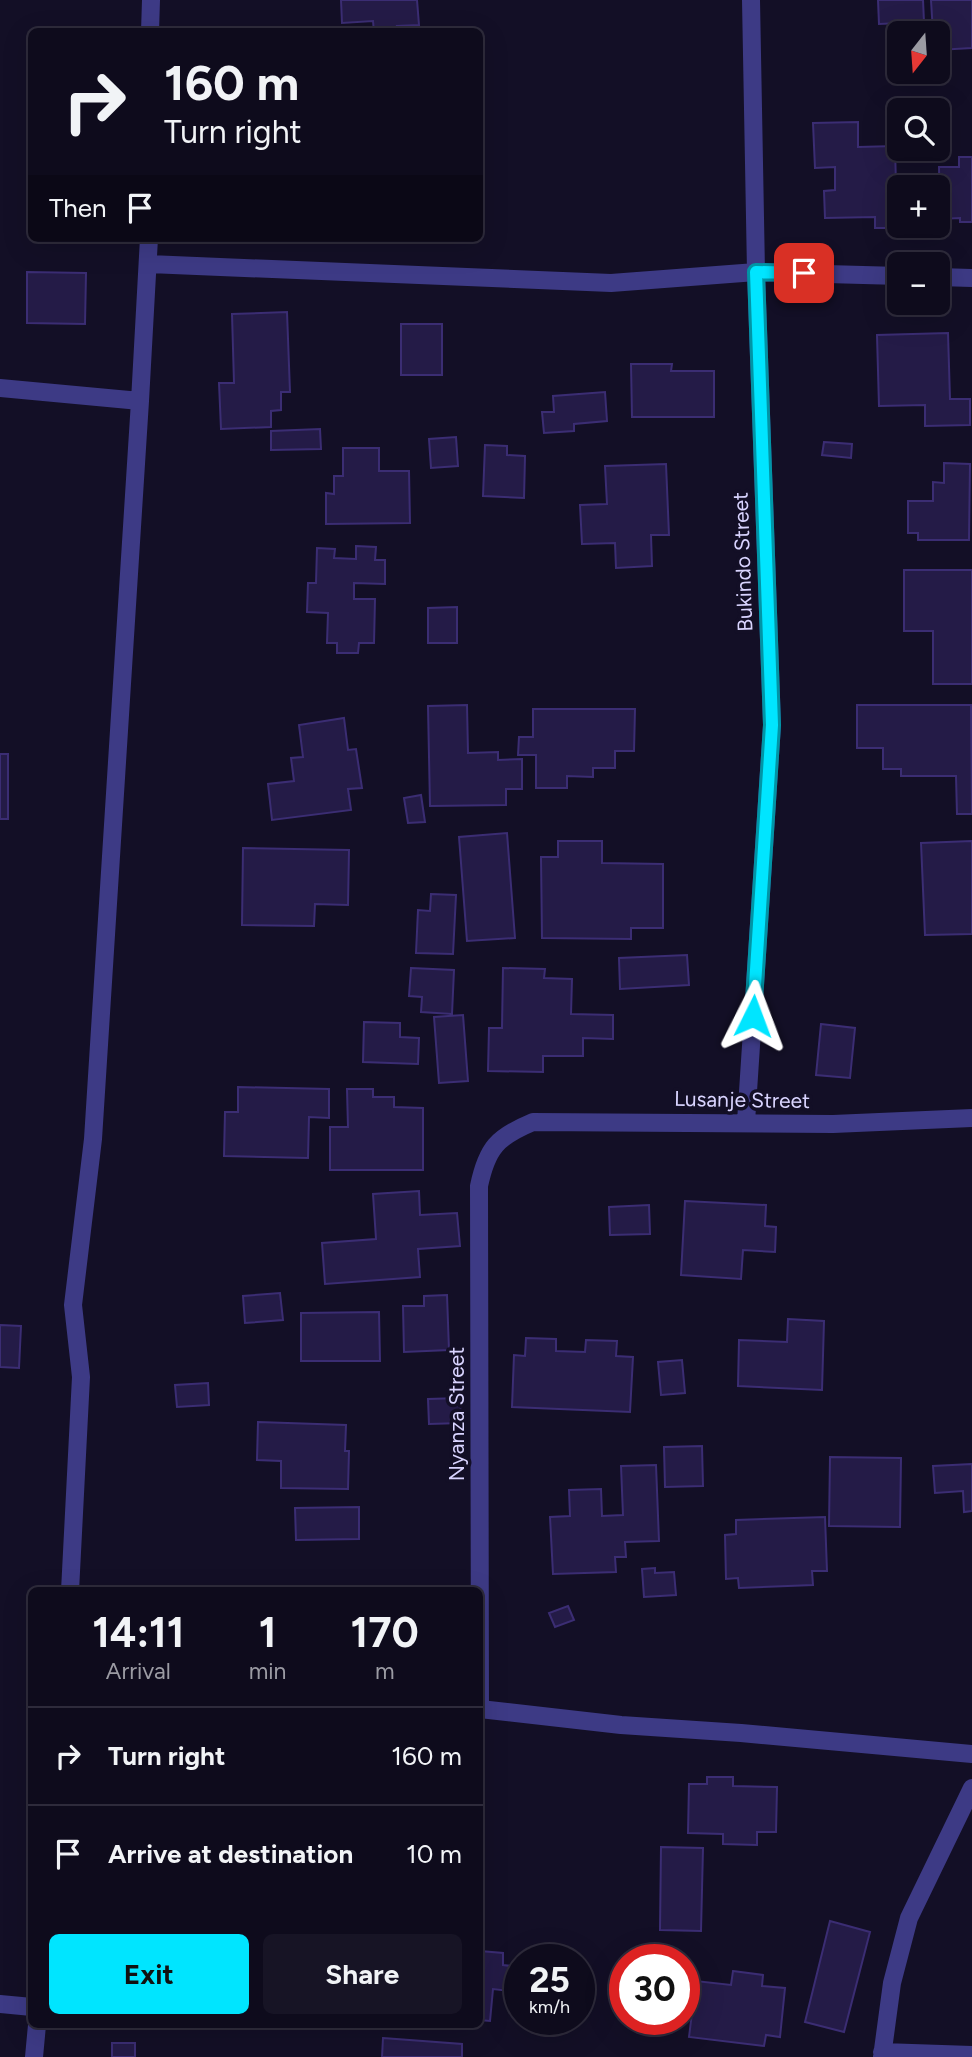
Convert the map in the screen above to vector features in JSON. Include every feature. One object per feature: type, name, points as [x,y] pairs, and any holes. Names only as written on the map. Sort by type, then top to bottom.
[{"type":"street","points":[[150,0],[150,28]]},
{"type":"street","name":"Bukindo Street","points":[[746,1122],[772,725],[756,272],[751,0]]},
{"type":"street","points":[[70,1587],[80,1377],[73,1304],[93,1139],[149,242]]},
{"type":"street","points":[[149,264],[611,283],[756,272],[887,276]]},
{"type":"street","points":[[950,277],[972,278]]},
{"type":"street","points":[[0,388],[140,401]]},
{"type":"street","name":"Lusanje Street","points":[[512,1130],[533,1122],[556,1121],[833,1124],[972,1118]]},
{"type":"street","name":"Nyanza Street","points":[[480,1587],[478,1186],[483,1164],[495,1145],[512,1130]]},
{"type":"street","points":[[483,1709],[621,1725],[972,1754]]},
{"type":"street","points":[[972,1788],[909,1918],[892,1983],[882,2055],[972,2055]]},
{"type":"street","points":[[0,2004],[28,2007]]},
{"type":"street","points":[[34,2057],[37,2028]]},
{"type":"building","points":[[341,0],[417,0],[419,25],[374,28],[373,21],[342,23]]},
{"type":"building","points":[[878,0],[923,0],[924,21],[887,21],[887,24],[879,24]]},
{"type":"building","points":[[931,0],[972,0],[972,48],[950,49],[950,21],[932,21]]},
{"type":"building","points":[[858,122],[858,147],[887,146],[887,161],[895,161],[896,175],[887,175],[887,228],[875,228],[875,217],[825,218],[824,191],[835,190],[835,167],[815,168],[813,123]]},
{"type":"building","points":[[959,157],[972,157],[972,222],[950,218],[950,175],[939,175],[939,167],[959,167]]},
{"type":"building","points":[[27,272],[86,273],[85,324],[27,323]]},
{"type":"building","points":[[287,312],[290,392],[281,392],[281,410],[271,411],[271,427],[221,429],[219,383],[234,383],[232,314]]},
{"type":"building","points":[[401,324],[442,324],[442,375],[401,375]]},
{"type":"building","points":[[948,333],[950,399],[970,399],[970,425],[925,426],[925,405],[879,406],[877,335]]},
{"type":"building","points":[[631,364],[672,364],[671,371],[714,371],[714,417],[632,417]]},
{"type":"building","points":[[605,392],[607,421],[574,424],[574,431],[544,433],[542,412],[554,412],[553,396]]},
{"type":"building","points":[[320,429],[321,449],[271,450],[271,431]]},
{"type":"building","points":[[456,437],[458,466],[431,468],[429,439]]},
{"type":"building","points":[[824,442],[852,444],[851,458],[822,455]]},
{"type":"building","points":[[485,445],[507,446],[507,455],[525,456],[524,498],[483,496]]},
{"type":"building","points":[[343,448],[379,448],[379,471],[409,471],[410,523],[326,524],[326,493],[334,494],[334,476],[343,476]]},
{"type":"building","points":[[944,463],[970,464],[969,540],[918,540],[918,533],[908,533],[908,501],[933,501],[933,482],[944,483]]},
{"type":"building","points":[[666,464],[669,535],[651,535],[652,566],[616,568],[615,543],[582,544],[580,505],[607,504],[605,466]]},
{"type":"building","points":[[356,546],[376,547],[375,560],[385,560],[385,584],[354,583],[354,599],[375,599],[374,643],[359,643],[358,653],[337,653],[337,643],[327,643],[328,613],[307,612],[308,583],[316,583],[317,548],[335,549],[334,558],[356,559]]},
{"type":"building","points":[[904,570],[972,570],[972,684],[933,684],[933,631],[904,631]]},
{"type":"building","points":[[457,607],[457,643],[428,643],[428,608]]},
{"type":"building","points":[[467,705],[468,753],[498,752],[498,760],[522,759],[522,789],[506,789],[506,805],[430,806],[428,706]]},
{"type":"building","points":[[857,705],[971,705],[972,814],[957,814],[956,776],[901,776],[901,769],[883,769],[883,748],[857,748]]},
{"type":"building","points":[[533,709],[635,709],[634,751],[615,751],[615,768],[593,768],[593,777],[567,776],[567,788],[536,788],[536,755],[518,755],[519,737],[533,737]]},
{"type":"building","points":[[344,718],[348,750],[356,749],[362,788],[348,789],[351,810],[272,820],[268,784],[294,781],[291,758],[303,757],[299,725]]},
{"type":"building","points":[[0,754],[8,754],[8,819],[0,819]]},
{"type":"building","points":[[421,795],[425,822],[408,823],[404,798]]},
{"type":"building","points":[[507,833],[515,938],[467,941],[459,837]]},
{"type":"building","points":[[558,841],[602,841],[602,863],[663,864],[663,928],[631,928],[631,939],[542,938],[541,857],[558,857]]},
{"type":"building","points":[[972,841],[972,934],[925,935],[921,843]]},
{"type":"building","points":[[243,848],[349,850],[348,905],[315,904],[314,926],[242,925]]},
{"type":"building","points":[[431,894],[456,895],[453,954],[416,953],[418,910],[430,911]]},
{"type":"building","points":[[687,955],[689,985],[620,989],[619,958]]},
{"type":"building","points":[[411,968],[454,970],[452,1014],[421,1012],[422,997],[409,996]]},
{"type":"building","points":[[503,968],[545,969],[544,978],[572,979],[571,1014],[613,1015],[613,1039],[583,1038],[583,1056],[543,1056],[543,1072],[488,1071],[489,1028],[502,1028]]},
{"type":"building","points":[[463,1015],[468,1081],[439,1083],[434,1017]]},
{"type":"building","points":[[364,1022],[400,1023],[400,1037],[419,1038],[418,1064],[363,1062]]},
{"type":"building","points":[[821,1024],[855,1028],[850,1078],[816,1075]]},
{"type":"building","points":[[238,1087],[329,1089],[329,1118],[309,1117],[308,1158],[224,1156],[225,1112],[238,1112]]},
{"type":"building","points":[[347,1089],[373,1089],[373,1097],[394,1097],[394,1107],[423,1108],[423,1170],[330,1170],[330,1127],[348,1127]]},
{"type":"building","points":[[419,1191],[420,1215],[457,1213],[460,1246],[418,1249],[420,1277],[325,1284],[322,1243],[376,1239],[373,1194]]},
{"type":"building","points":[[685,1201],[766,1205],[765,1226],[776,1227],[775,1252],[743,1250],[741,1279],[681,1275]]},
{"type":"building","points":[[649,1205],[650,1234],[610,1235],[609,1207]]},
{"type":"building","points":[[280,1293],[283,1320],[245,1323],[243,1296]]},
{"type":"building","points":[[447,1295],[449,1350],[404,1352],[403,1306],[424,1306],[424,1296]]},
{"type":"building","points":[[379,1312],[380,1361],[301,1361],[301,1313]]},
{"type":"building","points":[[788,1319],[824,1321],[822,1390],[738,1386],[739,1340],[787,1342]]},
{"type":"building","points":[[0,1325],[21,1326],[19,1368],[0,1367]]},
{"type":"building","points":[[526,1338],[556,1339],[556,1351],[585,1352],[586,1340],[617,1341],[616,1356],[633,1357],[630,1412],[512,1407],[514,1355],[525,1356]]},
{"type":"building","points":[[682,1360],[685,1393],[661,1395],[658,1362]]},
{"type":"building","points":[[208,1383],[209,1405],[177,1407],[175,1385]]},
{"type":"building","points":[[460,1398],[461,1423],[429,1424],[428,1399]]},
{"type":"building","points":[[258,1422],[346,1425],[345,1451],[349,1451],[348,1489],[281,1488],[281,1461],[257,1460]]},
{"type":"building","points":[[702,1446],[703,1486],[665,1487],[664,1447]]},
{"type":"building","points":[[830,1457],[901,1458],[900,1527],[829,1526]]},
{"type":"building","points":[[972,1464],[972,1511],[964,1512],[963,1491],[935,1493],[933,1466]]},
{"type":"building","points":[[656,1465],[659,1541],[625,1542],[626,1557],[615,1557],[616,1572],[553,1574],[550,1517],[570,1516],[569,1490],[601,1489],[602,1516],[623,1515],[621,1466]]},
{"type":"building","points":[[359,1507],[359,1539],[296,1540],[295,1508]]},
{"type":"building","points":[[825,1517],[827,1571],[812,1571],[813,1585],[739,1588],[738,1578],[726,1579],[725,1535],[736,1534],[736,1520]]},
{"type":"building","points":[[655,1568],[655,1573],[674,1572],[676,1595],[644,1597],[642,1569]]},
{"type":"building","points":[[568,1606],[574,1620],[555,1627],[549,1613]]},
{"type":"building","points":[[707,1777],[733,1777],[733,1786],[777,1787],[776,1832],[757,1832],[757,1845],[723,1844],[723,1834],[688,1833],[689,1784],[707,1784]]},
{"type":"building","points":[[661,1847],[703,1848],[701,1931],[660,1930]]},
{"type":"building","points":[[830,1921],[870,1932],[844,2032],[805,2022]]},
{"type":"building","points":[[483,1951],[503,1953],[504,1990],[493,1989],[490,2021],[483,2020]]},
{"type":"building","points":[[733,1971],[763,1975],[762,1986],[785,1988],[780,2037],[766,2035],[764,2046],[689,2037],[700,2035],[700,1981],[731,1985]]},
{"type":"building","points":[[383,2038],[462,2044],[462,2057],[382,2057]]},
{"type":"building","points":[[112,2043],[135,2043],[135,2057],[112,2057]]},
{"type":"route","points":[[753,1016],[772,725],[756,272],[804,273]]}]
